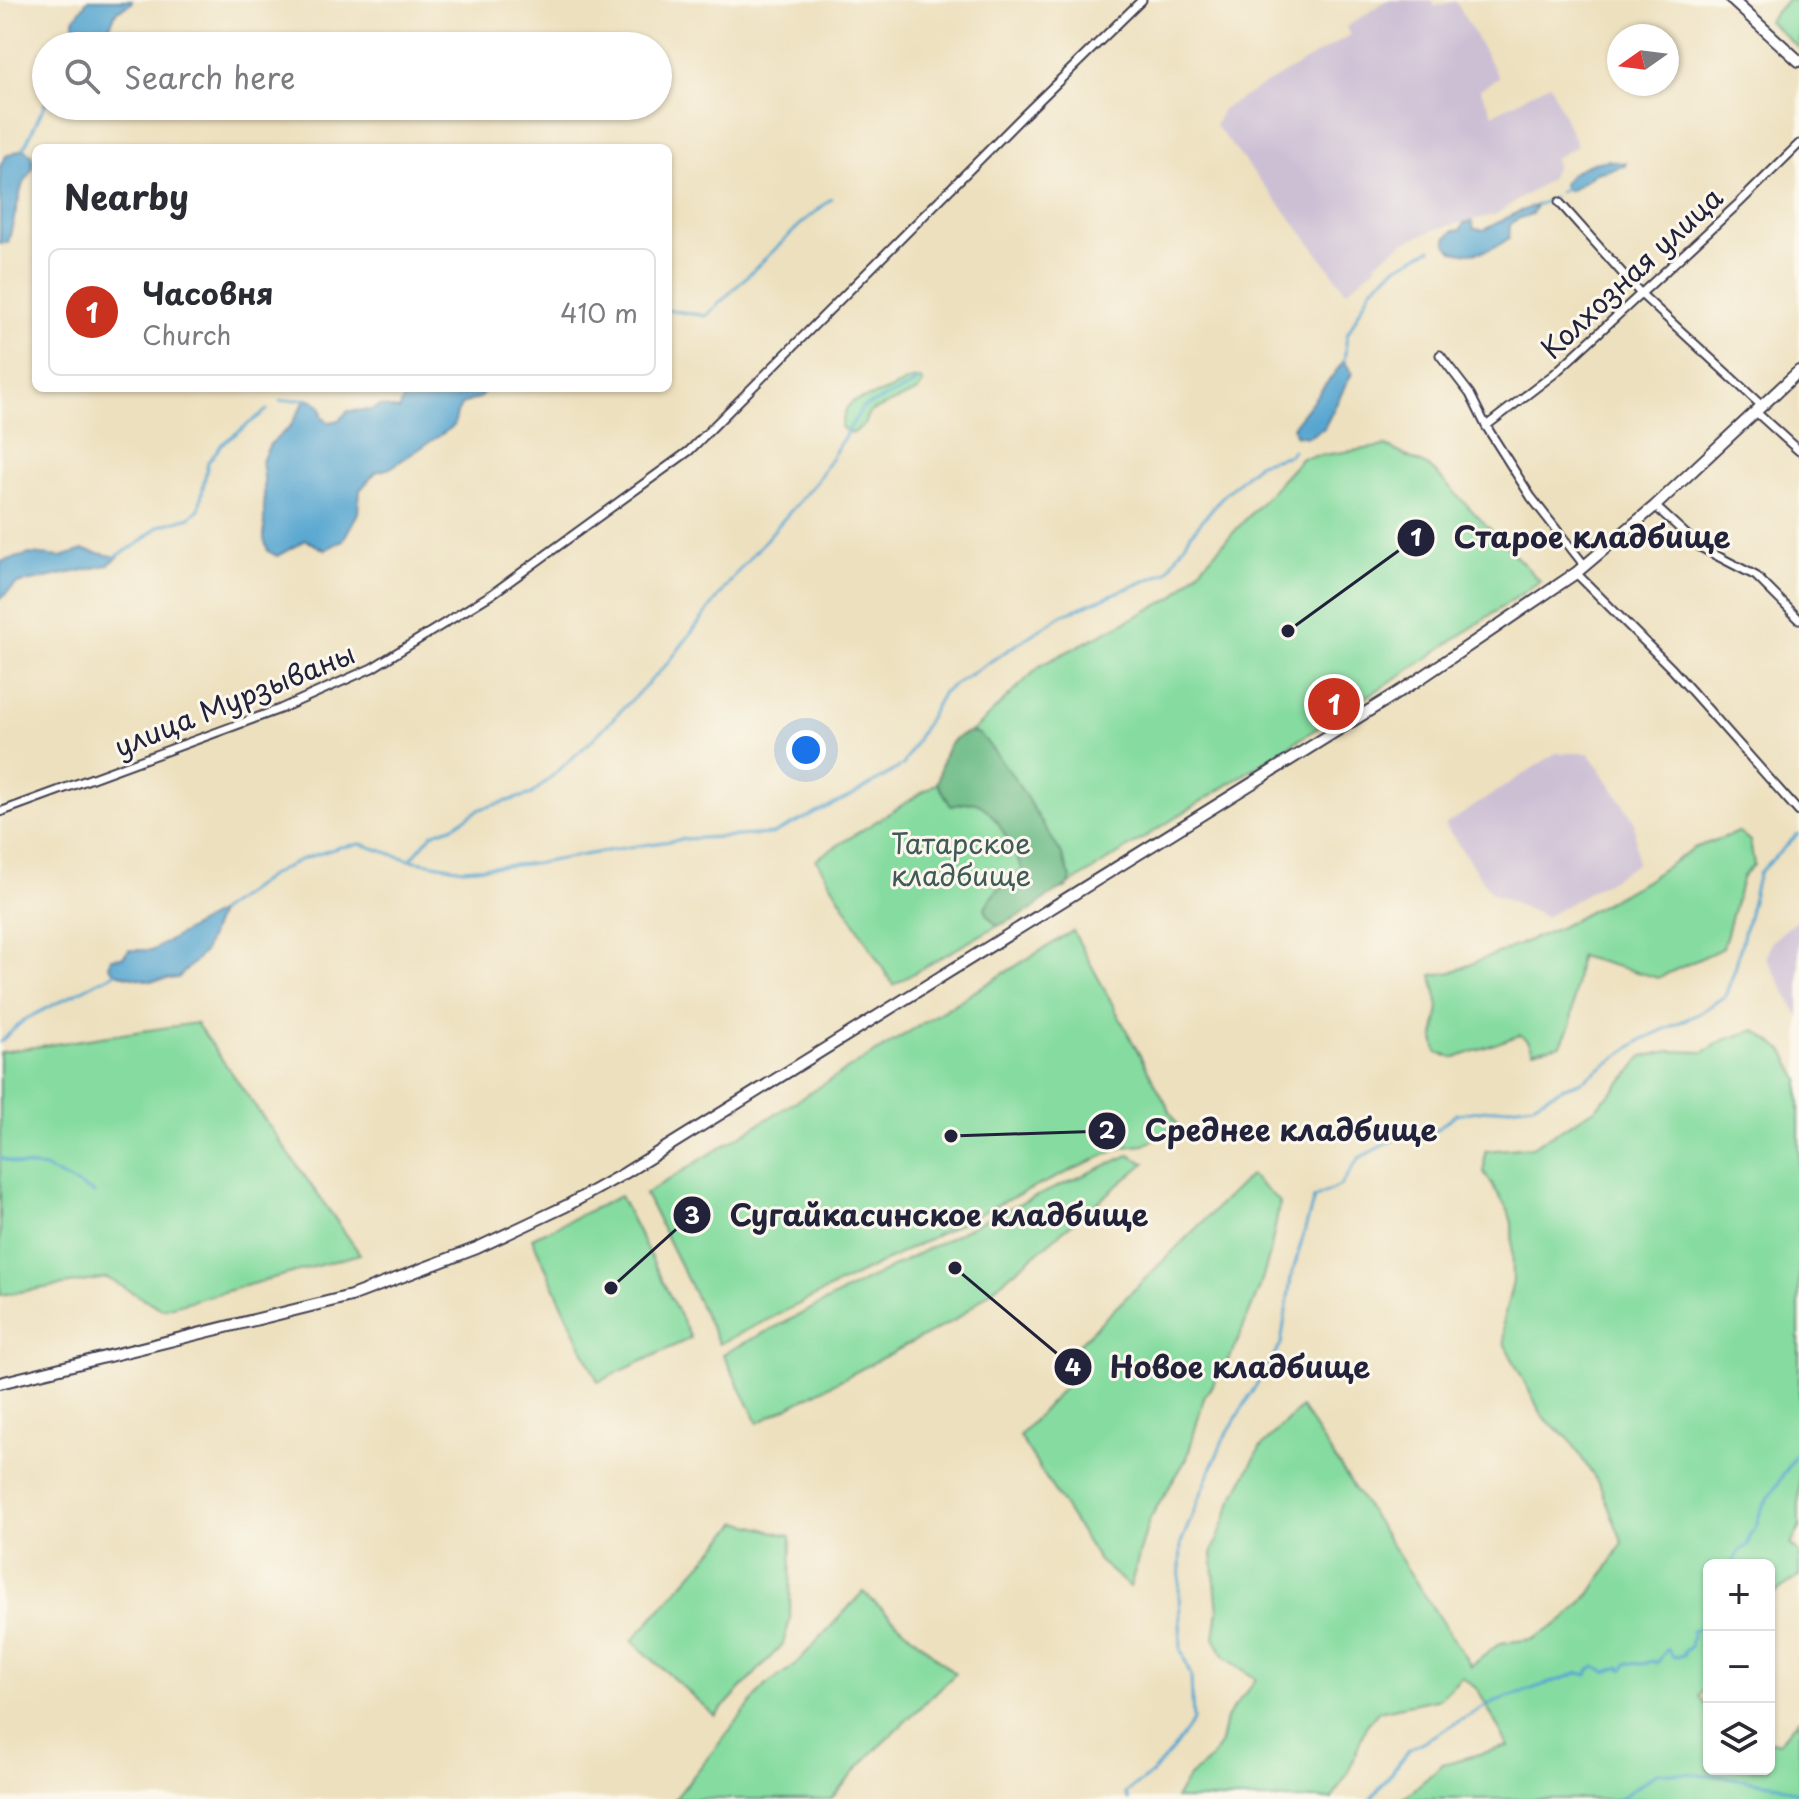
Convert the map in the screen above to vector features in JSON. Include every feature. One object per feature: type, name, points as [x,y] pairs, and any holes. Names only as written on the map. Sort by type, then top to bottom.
[{"type":"street","name":"улица Мурзываны","points":[[0,812],[280,709],[372,668],[492,594],[689,451],[1142,0]]},
{"type":"street","points":[[1732,0],[1799,61]]},
{"type":"street","name":"Колхозная улица","points":[[1486,426],[1554,374],[1799,144]]},
{"type":"street","points":[[1559,202],[1641,294],[1799,451]]},
{"type":"street","points":[[1440,355],[1470,394],[1486,426],[1531,497],[1585,566]]},
{"type":"street","points":[[0,1383],[351,1296],[477,1248],[566,1206],[638,1165],[1415,682],[1576,573],[1655,506],[1799,371]]},
{"type":"street","points":[[1655,506],[1700,547],[1756,576],[1799,619]]},
{"type":"street","points":[[1576,573],[1672,669],[1799,812]]},
{"type":"shaded area","points":[[1387,0],[1432,0],[1435,7],[1455,0],[1499,78],[1480,89],[1493,114],[1550,84],[1577,146],[1555,158],[1556,166],[1550,179],[1495,215],[1442,227],[1402,243],[1346,291],[1215,125],[1223,109],[1350,35],[1346,27]]},
{"type":"shaded area","points":[[1556,753],[1589,753],[1634,820],[1637,864],[1546,917],[1491,893],[1445,825]]},
{"type":"shaded area","points":[[1799,918],[1799,1017],[1766,957],[1772,941]]},
{"type":"green space","points":[[1787,0],[1799,0],[1799,48],[1768,21]]},
{"type":"green space","points":[[919,379],[923,383],[918,391],[870,412],[865,423],[854,433],[841,427],[846,409],[852,402]]},
{"type":"green space","name":"Татарское кладбище","points":[[1386,446],[1431,468],[1540,581],[1417,665],[1077,880],[893,985],[816,859],[942,780],[950,747],[976,728],[1041,665],[1174,597],[1302,458]]},
{"type":"green space","points":[[970,732],[979,734],[985,740],[1013,776],[1061,853],[1071,878],[1068,886],[1044,899],[1032,910],[998,926],[985,908],[1006,882],[1023,870],[991,814],[976,803],[951,806],[937,783],[949,745],[954,739]]},
{"type":"green space","points":[[1739,832],[1750,841],[1754,865],[1743,876],[1723,948],[1658,978],[1579,956],[1571,1023],[1561,1045],[1533,1051],[1528,1040],[1520,1035],[1455,1058],[1437,1053],[1434,1039],[1439,1007],[1432,975],[1452,972],[1559,928],[1644,882],[1694,848]]},
{"type":"green space","points":[[1073,931],[1178,1126],[1144,1145],[1122,1147],[1003,1202],[719,1344],[645,1194]]},
{"type":"green space","points":[[196,1023],[360,1254],[162,1309],[107,1278],[0,1295],[0,1052]]},
{"type":"green space","points":[[1755,1030],[1784,1051],[1799,1080],[1799,1529],[1791,1545],[1799,1553],[1799,1576],[1775,1593],[1775,1559],[1703,1559],[1703,1691],[1699,1696],[1703,1701],[1703,1775],[1775,1775],[1775,1742],[1779,1742],[1799,1719],[1799,1799],[1403,1799],[1443,1764],[1508,1746],[1478,1690],[1462,1677],[1440,1698],[1379,1711],[1366,1726],[1348,1773],[1332,1799],[1175,1799],[1187,1779],[1211,1759],[1221,1743],[1226,1718],[1256,1679],[1225,1657],[1214,1638],[1218,1610],[1212,1554],[1232,1501],[1260,1448],[1301,1407],[1471,1666],[1500,1643],[1533,1639],[1564,1620],[1591,1593],[1623,1543],[1600,1486],[1570,1440],[1543,1417],[1505,1345],[1503,1321],[1513,1282],[1512,1223],[1508,1210],[1484,1172],[1485,1151],[1532,1147],[1595,1109],[1642,1057],[1670,1051],[1704,1052],[1724,1040]]},
{"type":"green space","points":[[1129,1155],[1145,1163],[957,1319],[758,1423],[723,1354],[992,1216]]},
{"type":"green space","points":[[1250,1175],[1280,1202],[1270,1253],[1260,1287],[1234,1350],[1204,1398],[1187,1458],[1149,1520],[1130,1587],[1099,1561],[1019,1436],[1070,1381],[1076,1347]]},
{"type":"green space","points":[[620,1196],[691,1338],[598,1382],[532,1238]]},
{"type":"green space","points":[[738,1522],[791,1536],[790,1620],[783,1644],[715,1716],[632,1641]]},
{"type":"green space","points":[[863,1592],[955,1674],[869,1756],[831,1799],[675,1799],[765,1686],[795,1665]]},
{"type":"water","points":[[88,0],[132,0],[132,3],[117,11],[107,32],[76,32],[74,19]]},
{"type":"water","points":[[24,148],[32,156],[32,170],[22,186],[8,243],[0,243],[0,165],[6,156]]},
{"type":"water","points":[[1608,160],[1626,162],[1625,166],[1596,173],[1568,191],[1563,184],[1582,167]]},
{"type":"water","points":[[1537,205],[1532,214],[1510,225],[1509,238],[1496,246],[1468,253],[1453,251],[1447,244],[1446,238],[1453,231],[1461,230],[1464,223],[1472,221],[1474,229],[1484,230]]},
{"type":"water","points":[[1344,361],[1352,373],[1324,428],[1308,437],[1295,435],[1293,426]]},
{"type":"water","points":[[406,392],[484,392],[480,398],[462,404],[454,426],[390,468],[376,472],[360,490],[358,513],[343,540],[325,550],[306,540],[277,556],[268,551],[264,539],[262,461],[270,444],[289,428],[306,399],[318,404],[322,417],[329,422],[339,420],[348,411],[371,410],[380,406],[399,410]]},
{"type":"water","points":[[83,550],[118,557],[108,565],[17,584],[0,599],[0,562],[30,554],[61,557]]},
{"type":"water","points":[[219,912],[204,952],[178,978],[150,981],[115,973],[109,967],[111,958],[123,957],[129,950],[153,950]]},
{"type":"waterway","points":[[69,31],[74,29]]},
{"type":"waterway","points":[[24,148],[37,120]]},
{"type":"waterway","points":[[1560,192],[1566,188]]},
{"type":"waterway","points":[[1537,205],[1553,198]]},
{"type":"waterway","points":[[672,311],[706,316],[831,199]]},
{"type":"waterway","points":[[1344,361],[1347,335],[1371,289],[1396,267],[1431,249]]},
{"type":"waterway","points":[[411,859],[432,834],[454,826],[480,809],[532,794],[589,743],[669,662],[740,569],[817,481],[862,408],[909,387],[919,379]]},
{"type":"waterway","points":[[280,401],[306,399]]},
{"type":"waterway","points":[[113,558],[138,544],[159,526],[190,517],[199,509],[208,462],[222,444],[267,410]]},
{"type":"waterway","points":[[219,912],[271,875],[302,859],[361,844],[410,860],[463,869],[539,863],[684,839],[772,834],[857,793],[903,765],[943,692],[1062,615],[1167,572],[1191,534],[1221,498],[1259,463],[1290,455],[1293,450]]},
{"type":"waterway","points":[[1128,1799],[1125,1793],[1150,1775],[1193,1721],[1191,1676],[1181,1650],[1181,1543],[1223,1440],[1281,1344],[1291,1278],[1314,1198],[1341,1185],[1359,1158],[1407,1133],[1432,1133],[1456,1114],[1533,1104],[1582,1081],[1643,1039],[1698,1014],[1725,996],[1735,969],[1759,873],[1798,834]]},
{"type":"waterway","points":[[0,1042],[24,1020],[115,973]]},
{"type":"waterway","points":[[0,1158],[19,1165],[45,1168],[94,1193]]},
{"type":"waterway","points":[[1734,1559],[1748,1545],[1761,1510],[1799,1450]]},
{"type":"waterway","points":[[1371,1799],[1410,1749],[1493,1702],[1579,1673],[1587,1675],[1589,1669],[1595,1667],[1606,1672],[1620,1667],[1623,1670],[1628,1663],[1657,1663],[1667,1649],[1674,1657],[1684,1655],[1690,1647],[1692,1631],[1702,1627],[1703,1623]]},
{"type":"waterway","points":[[1619,1799],[1658,1772],[1712,1775],[1779,1785],[1799,1794]]},
{"type":"place","name":"Старое кладбище","points":[[1288,631]]},
{"type":"place","name":"Часовня","points":[[1334,704]]},
{"type":"place","name":"Среднее кладбище","points":[[951,1136]]},
{"type":"place","name":"Новое кладбище","points":[[955,1268]]},
{"type":"place","name":"Сугайкасинское кладбище","points":[[611,1288]]}]
